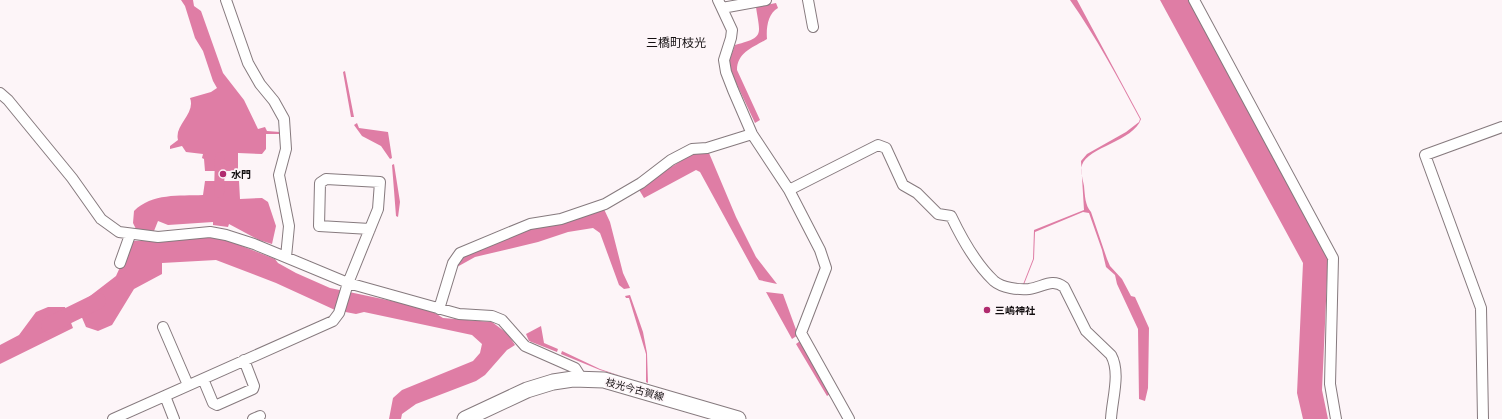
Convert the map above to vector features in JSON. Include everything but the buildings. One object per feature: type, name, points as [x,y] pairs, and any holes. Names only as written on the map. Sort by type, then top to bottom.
[{"type":"main road","name":"枝光今古賀線","points":[[465,419],[528,390],[552,382],[582,378],[604,380],[738,419]]},
{"type":"street","points":[[226,0],[248,63],[260,84],[274,101],[284,119],[286,149],[279,175],[289,226],[286,257]]},
{"type":"street","points":[[766,0],[720,4],[732,30],[724,60],[726,72],[752,134],[789,190],[820,250],[826,268],[801,333],[849,419]]},
{"type":"street","points":[[808,0],[813,27]]},
{"type":"street","points":[[1194,0],[1333,258],[1330,384],[1336,419]]},
{"type":"street","points":[[0,93],[8,100],[72,178],[101,219],[119,232],[130,235],[158,237],[210,232],[238,238],[348,283],[459,314],[492,316],[502,320],[525,346],[576,368],[582,378]]},
{"type":"street","points":[[1483,419],[1482,308],[1425,155],[1502,127]]},
{"type":"street","points":[[439,309],[453,263],[460,254],[530,224],[561,219],[605,204],[641,182],[671,160],[692,149],[707,148],[752,134]]},
{"type":"street","points":[[789,190],[878,145],[886,148],[903,184],[917,193],[938,214],[951,216],[965,244],[994,281],[1002,286],[1027,289],[1048,283],[1060,284],[1064,288],[1086,332],[1111,355],[1113,360],[1115,373],[1111,419]]},
{"type":"street","points":[[113,419],[333,321],[339,313],[348,283],[370,229],[378,209],[380,182],[326,179],[320,183],[320,226],[370,229]]},
{"type":"street","points":[[120,263],[130,235]]},
{"type":"street","points":[[163,327],[188,385]]},
{"type":"street","points":[[203,379],[214,403],[217,405],[253,389],[254,386],[244,360]]},
{"type":"street","points":[[165,396],[174,419]]},
{"type":"shaded area","points":[[181,0],[193,0],[194,6],[201,11],[223,73],[244,100],[258,129],[265,127],[267,131],[280,132],[280,134],[266,134],[266,149],[262,154],[238,153],[238,171],[205,171],[204,159],[202,158],[203,154],[186,152],[182,146],[170,149],[170,146],[178,140],[179,129],[190,109],[190,98],[211,92],[217,88],[213,81],[203,51],[195,38],[185,6]]},
{"type":"shaded area","points":[[1070,0],[1077,0],[1141,119],[1137,127],[1130,133],[1093,153],[1086,159],[1081,168],[1081,161],[1087,154],[1126,132],[1139,122],[1140,119],[1098,43]]},
{"type":"shaded area","points":[[1160,0],[1189,0],[1328,257],[1322,390],[1328,419],[1303,419],[1297,393],[1303,263]]},
{"type":"shaded area","points":[[776,3],[778,8],[772,13],[768,21],[767,39],[743,54],[738,64],[737,70],[760,120],[755,123],[731,72],[729,61],[735,45],[752,40],[758,34],[759,24],[756,7]]},
{"type":"shaded area","points":[[345,71],[354,117],[351,117],[343,72]]},
{"type":"shaded area","points":[[357,123],[359,128],[388,132],[392,158],[390,159],[381,146],[362,136],[354,125]]},
{"type":"shaded area","points":[[695,152],[709,153],[736,217],[756,257],[777,284],[759,280],[700,172],[696,170],[644,198],[638,188]]},
{"type":"shaded area","points":[[394,164],[400,202],[398,217],[396,216],[392,165]]},
{"type":"shaded area","points":[[1082,176],[1086,203],[1091,212],[1110,266],[1122,279],[1131,296],[1135,297],[1149,328],[1148,388],[1145,401],[1139,399],[1138,329],[1117,284],[1115,275],[1106,267],[1102,250],[1089,213],[1083,212],[1035,232],[1034,259],[1022,287],[1033,259],[1034,230],[1084,210]]},
{"type":"shaded area","points":[[205,181],[239,181],[240,199],[262,198],[268,202],[276,226],[272,244],[259,240],[229,224],[228,227],[213,225],[213,222],[168,225],[158,221],[154,231],[136,229],[133,223],[134,211],[141,205],[157,198],[203,195]]},
{"type":"shaded area","points":[[603,207],[610,222],[623,273],[630,288],[624,289],[619,285],[600,233],[593,228],[568,232],[538,242],[475,257],[457,267],[465,256],[525,228],[560,224]]},
{"type":"shaded area","points":[[214,237],[229,241],[275,259],[278,263],[296,273],[330,288],[411,305],[435,313],[443,318],[492,322],[508,334],[515,345],[507,350],[485,375],[476,381],[416,404],[402,414],[401,419],[389,419],[393,398],[402,390],[473,361],[480,353],[482,344],[472,335],[364,312],[356,314],[335,310],[276,283],[216,260],[162,263],[162,274],[134,289],[112,325],[98,331],[86,327],[77,306],[116,276],[132,241]]},
{"type":"shaded area","points":[[766,292],[783,294],[798,335],[792,339]]},
{"type":"shaded area","points":[[630,295],[643,332],[647,353],[648,383],[646,382],[646,354],[629,298],[626,298],[625,296]]},
{"type":"shaded area","points":[[48,307],[65,307],[73,328],[0,364],[0,345],[19,335],[36,312]]},
{"type":"shaded area","points":[[541,326],[544,343],[558,349],[557,352],[529,341],[526,334]]},
{"type":"shaded area","points":[[800,341],[846,419],[843,419],[830,394],[827,396],[796,344]]},
{"type":"shaded area","points":[[562,351],[600,369],[624,377],[600,370],[561,354]]},
{"type":"waterway","points":[[219,193],[220,157]]},
{"type":"waterway","points":[[49,325],[98,301]]},
{"type":"place","name":"水門","points":[[223,174]]},
{"type":"place","name":"三嶋神社","points":[[987,310]]},
{"type":"district","name":"三橋町枝光","points":[[676,43]]}]
